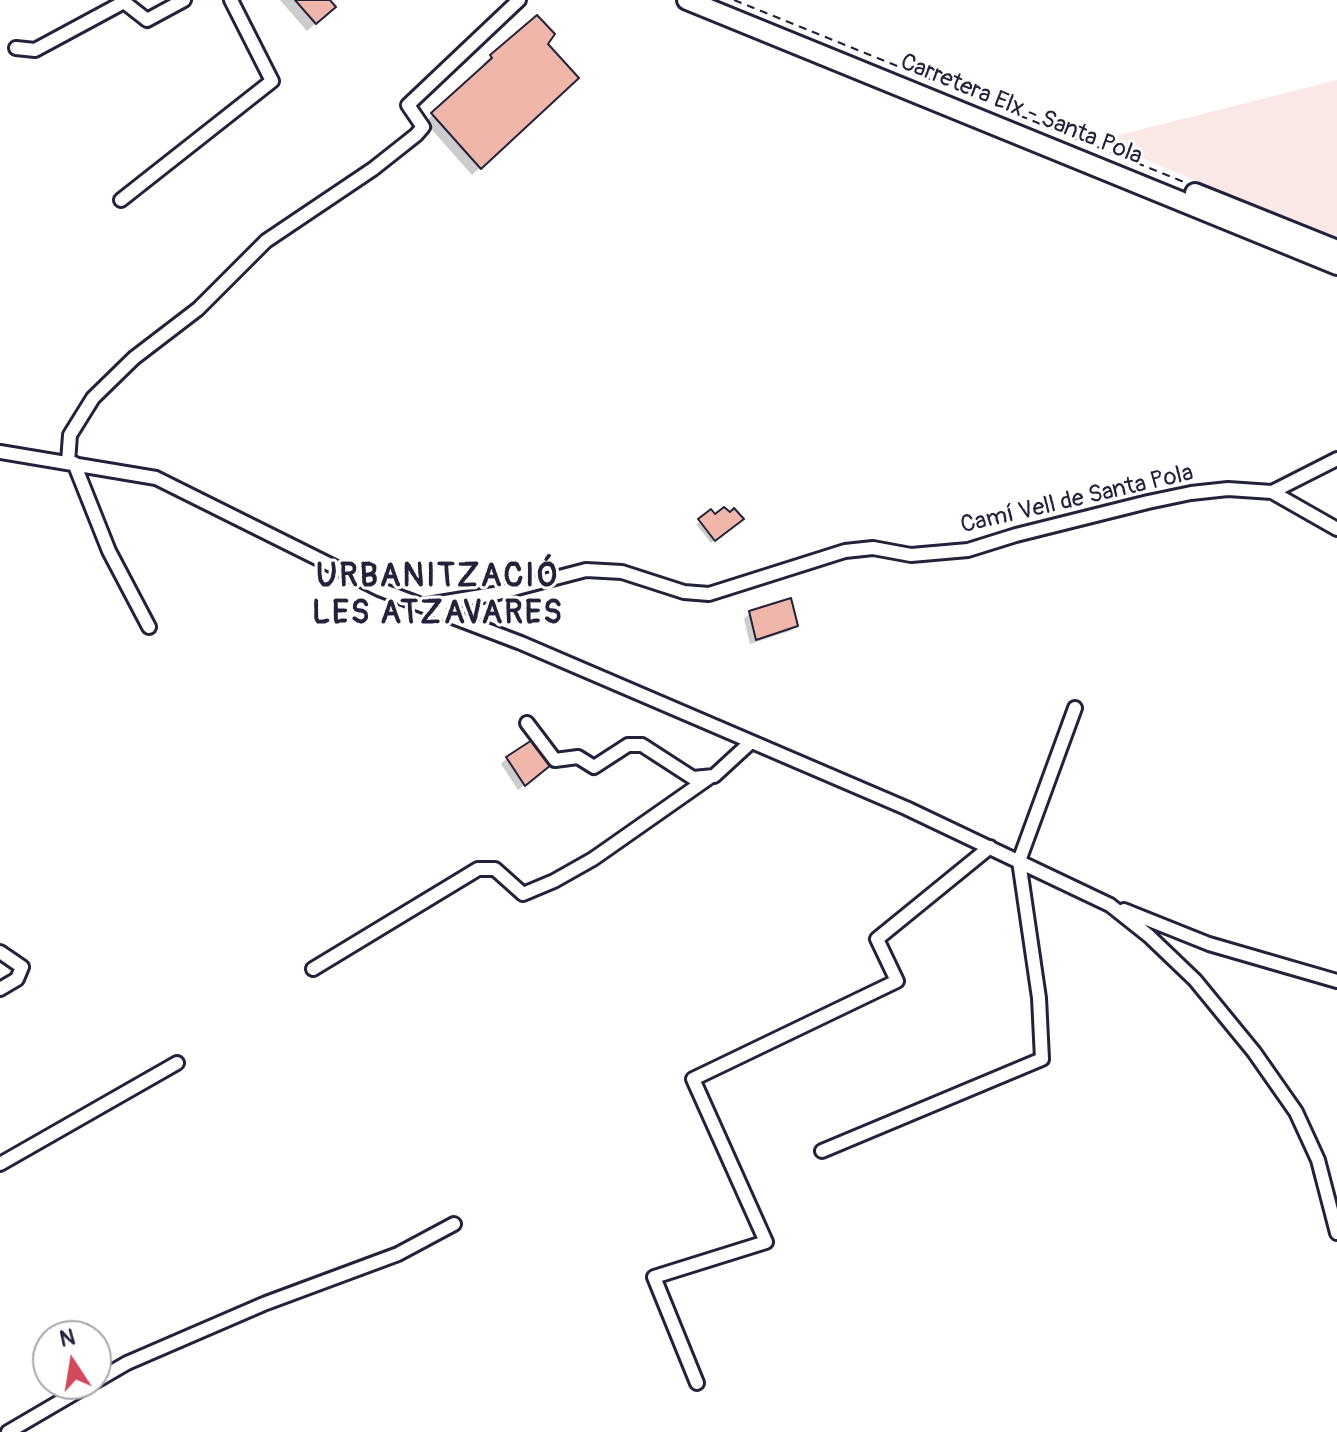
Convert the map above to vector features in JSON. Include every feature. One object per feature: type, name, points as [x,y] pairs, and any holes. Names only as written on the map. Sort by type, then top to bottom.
[{"type":"main road","name":"Carretera Elx - Santa Pola","points":[[687,0],[1337,265]]},
{"type":"main road","name":"Carretera Elx - Santa Pola","points":[[713,0],[1337,250]]},
{"type":"street","points":[[16,48],[35,50],[124,2],[147,20],[184,0]]},
{"type":"street","points":[[121,200],[272,81],[231,0]]},
{"type":"street","points":[[149,627],[109,551],[71,463],[70,435],[93,398],[134,358],[198,309],[266,241],[373,169],[416,135],[423,127],[408,105],[519,0]]},
{"type":"street","name":"Camí Vell de Santa Pola","points":[[0,452],[156,478],[379,589],[424,605],[494,594],[586,570],[622,572],[684,592],[709,594],[845,551],[873,548],[911,555],[968,550],[1016,535],[1191,493],[1228,489],[1272,492],[1337,529]]},
{"type":"street","points":[[1272,492],[1337,459]]},
{"type":"street","points":[[424,605],[521,643],[751,742],[990,847],[1110,905],[1209,944],[1337,981]]},
{"type":"street","points":[[822,1151],[1042,1059],[1039,998],[1019,861],[1075,708]]},
{"type":"street","points":[[527,723],[555,760],[578,757],[594,767],[628,745],[642,745],[693,778],[710,777]]},
{"type":"street","points":[[313,969],[478,869],[495,869],[523,894],[554,881],[593,859],[714,776],[751,742]]},
{"type":"street","points":[[697,1383],[654,1277],[766,1242],[693,1079],[897,981],[877,939],[990,847]]},
{"type":"street","points":[[1110,905],[1149,936],[1195,980],[1254,1052],[1288,1100],[1318,1160],[1337,1233]]},
{"type":"street","points":[[0,952],[22,967],[17,979],[0,989]]},
{"type":"street","points":[[0,1164],[177,1063]]},
{"type":"street","points":[[112,1372],[266,1303],[398,1254],[454,1224]]},
{"type":"street","points":[[8,1432],[63,1400]]},
{"type":"path","points":[[734,0],[1191,185]]},
{"type":"shaded area","points":[[1337,80],[1337,240],[1099,140]]},
{"type":"building","points":[[295,0],[330,0],[336,7],[316,24]]},
{"type":"building","points":[[537,15],[555,34],[548,44],[579,78],[481,169],[431,113],[492,58],[490,55]]},
{"type":"building","points":[[724,507],[730,512],[734,508],[744,519],[715,541],[698,519],[711,509],[715,514]]},
{"type":"building","points":[[791,598],[798,626],[756,640],[749,611]]},
{"type":"building","points":[[532,740],[551,765],[525,786],[506,757]]},
{"type":"district","name":"URBANITZACIÓ LES ATZAVARES","points":[[438,596]]}]
